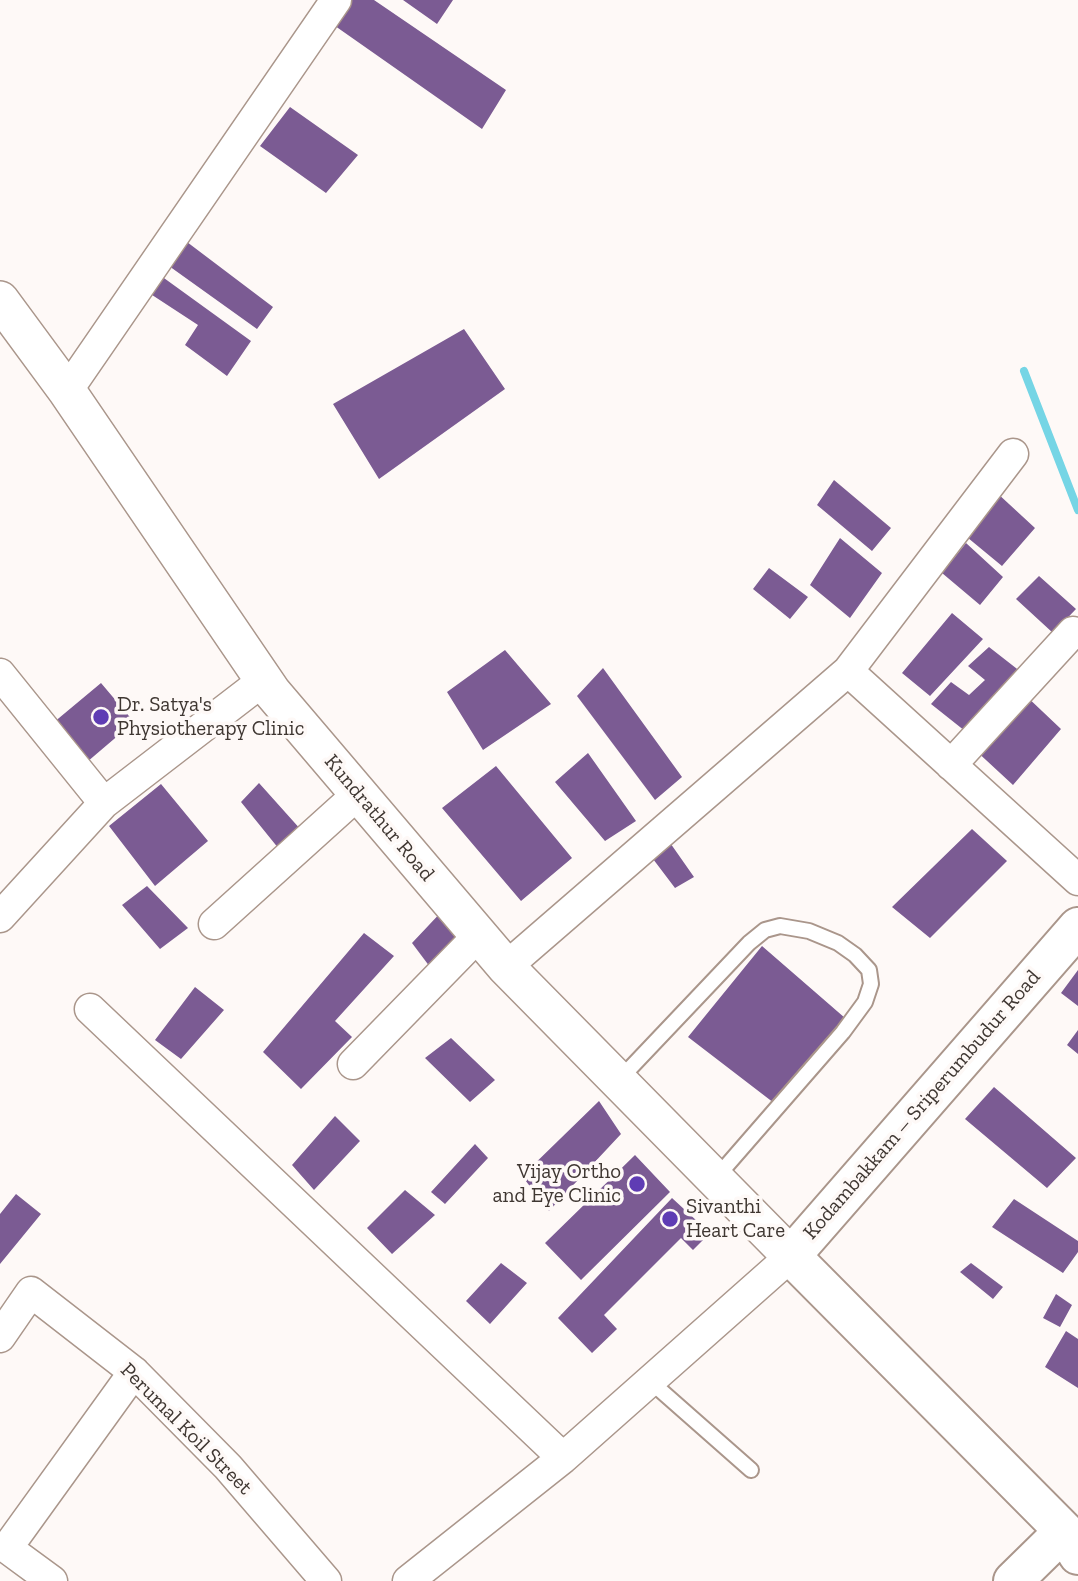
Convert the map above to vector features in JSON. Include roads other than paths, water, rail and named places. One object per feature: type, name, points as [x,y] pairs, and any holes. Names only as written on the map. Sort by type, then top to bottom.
[{"type":"main road","name":"Kodambakkam – Sriperumbudur Road","points":[[1073,1531],[791,1256],[1078,927]]},
{"type":"main road","points":[[1013,1581],[1073,1531]]},
{"type":"street","points":[[67,391],[336,0]]},
{"type":"street","name":"Kundrathur Road","points":[[0,299],[67,391],[264,680],[358,794],[506,967],[791,1256]]},
{"type":"street","points":[[506,967],[848,671],[1013,454]]},
{"type":"street","points":[[951,765],[1073,632]]},
{"type":"street","points":[[848,671],[1078,880]]},
{"type":"street","points":[[0,674],[104,803]]},
{"type":"street","points":[[0,917],[104,803],[264,680]]},
{"type":"street","points":[[214,924],[358,794]]},
{"type":"street","points":[[352,1064],[478,934]]},
{"type":"street","points":[[90,1009],[563,1458]]},
{"type":"street","points":[[408,1581],[563,1458],[791,1256]]},
{"type":"street","name":"Perumal Koil Street","points":[[3,1328],[31,1292],[134,1372],[228,1467],[326,1581]]},
{"type":"street","points":[[52,1581],[7,1548],[134,1372]]},
{"type":"lane","points":[[618,1082],[749,943],[765,930],[780,926],[809,931],[838,943],[855,955],[869,971],[871,984],[864,1002],[843,1032],[715,1179]]},
{"type":"lane","points":[[650,1381],[751,1470]]},
{"type":"waterway","points":[[1024,371],[1078,510]]},
{"type":"place","name":"Dr. Satya's Physiotherapy Clinic","points":[[101,717]]},
{"type":"place","name":"Vijay Ortho and Eye Clinic","points":[[637,1184]]},
{"type":"place","name":"Sivanthi Heart Care","points":[[670,1219]]}]
